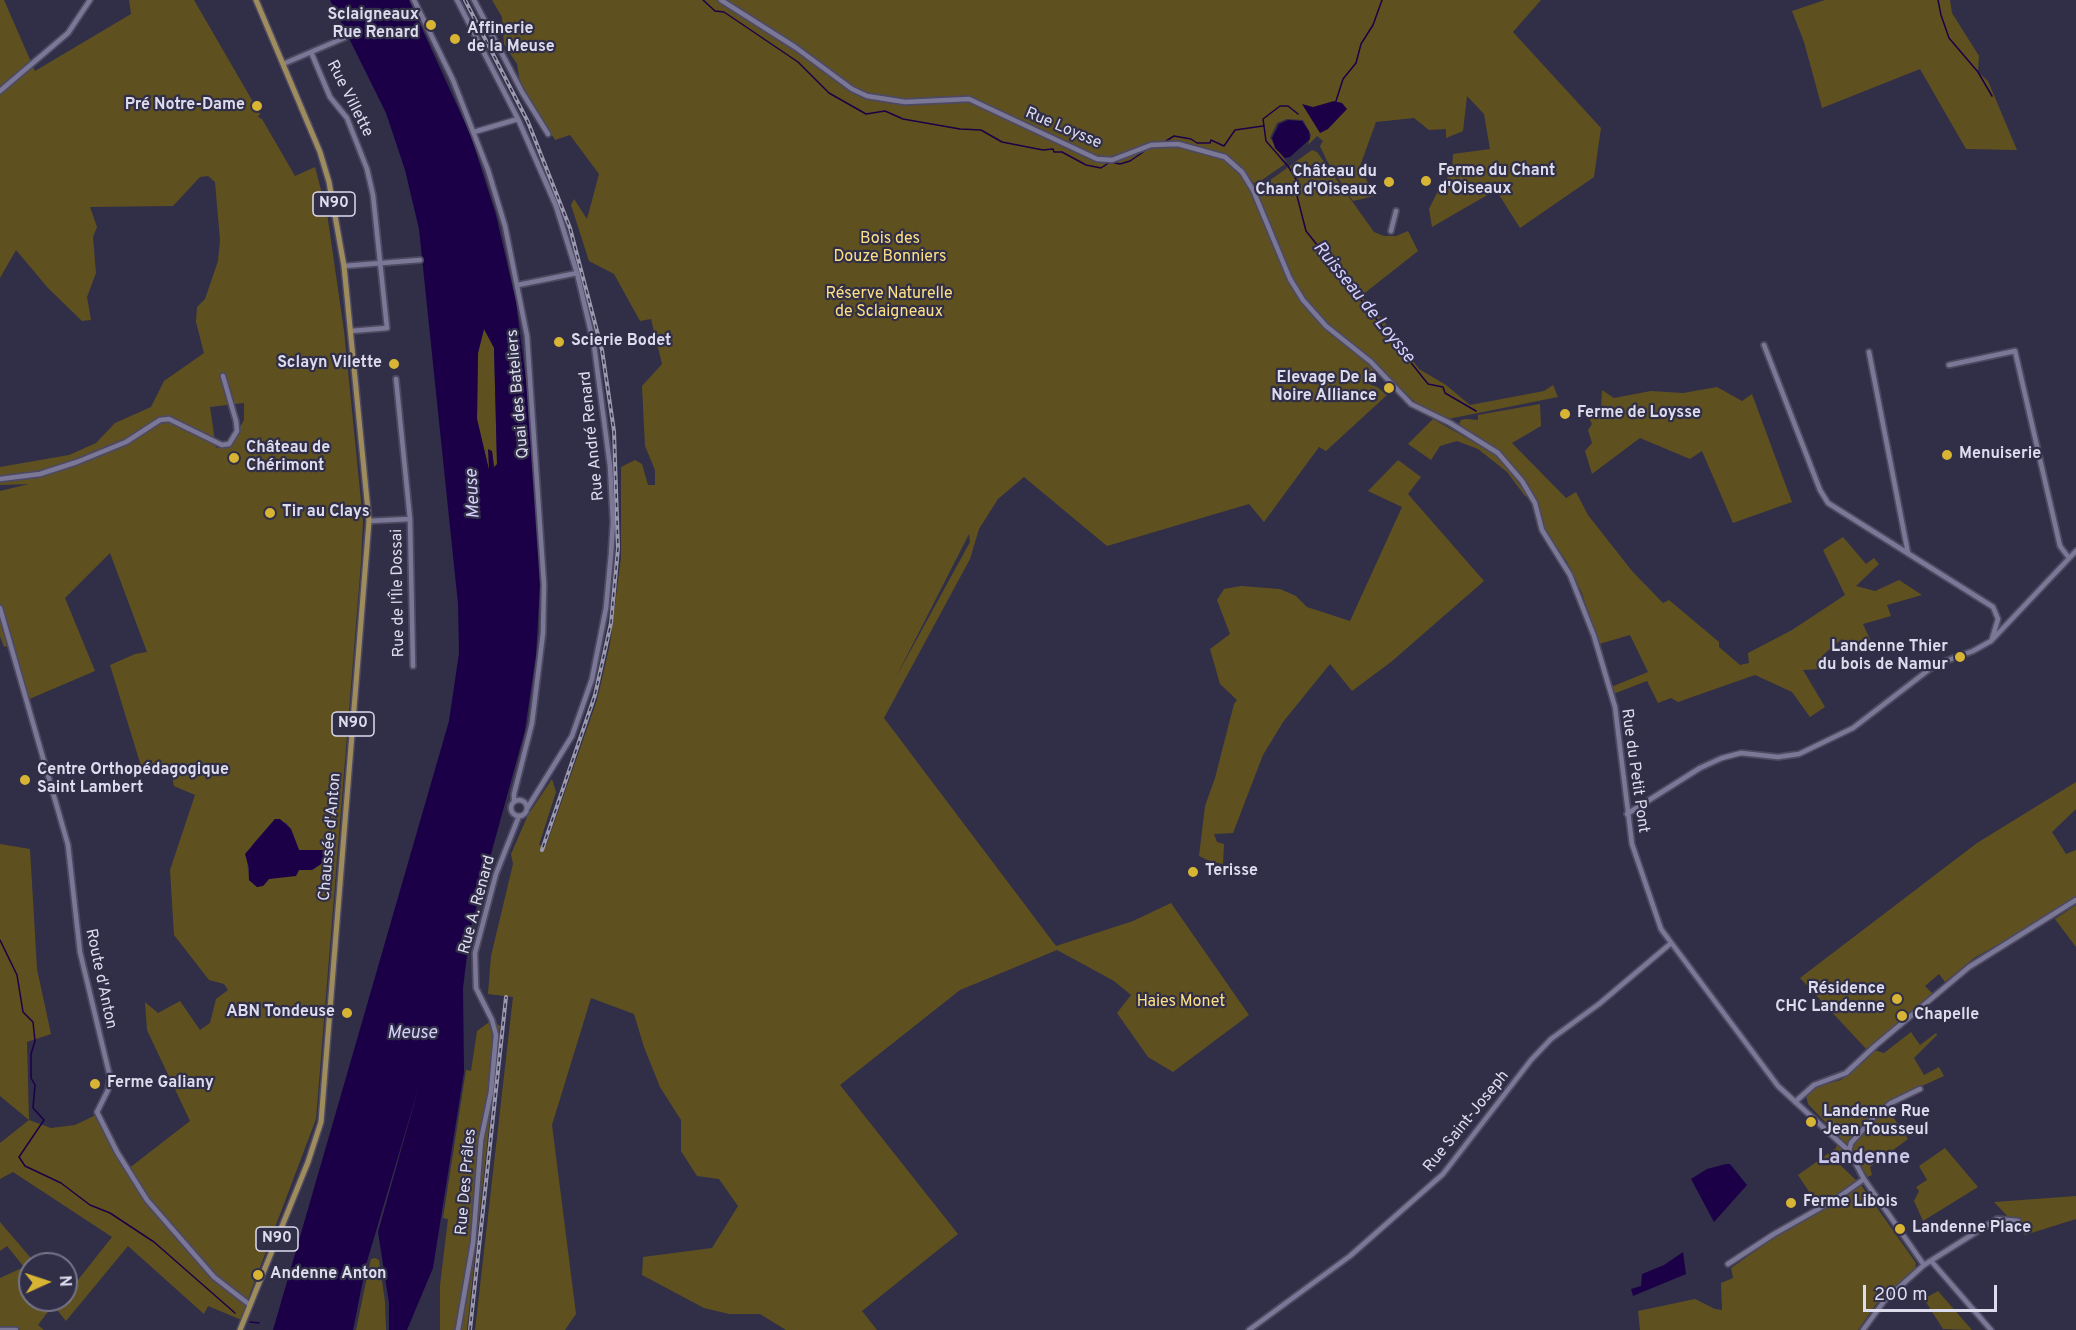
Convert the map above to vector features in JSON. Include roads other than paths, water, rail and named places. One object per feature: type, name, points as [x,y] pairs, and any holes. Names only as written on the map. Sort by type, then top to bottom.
[{"type":"main road","name":"N90","points":[[256,0],[326,172],[344,266],[351,331]]},
{"type":"main road","name":"Chaussée d'Anton","points":[[240,1330],[308,1162],[321,1122],[369,521],[351,331]]},
{"type":"street","name":"Quai des Bateliers","points":[[414,0],[474,132],[505,225],[527,336],[544,585],[540,673],[532,723],[514,801]]},
{"type":"street","name":"Rue André Renard","points":[[457,0],[518,119],[556,206],[577,273],[594,345],[610,466],[611,554],[600,643],[582,713],[572,736],[528,807]]},
{"type":"street","points":[[474,0],[522,92],[548,134]]},
{"type":"street","name":"Rue Loysse","points":[[721,0],[795,46],[852,89],[867,96],[905,102],[975,100],[1097,159],[1112,160],[1158,144],[1178,144],[1225,157],[1242,172],[1253,190],[1290,279],[1303,300],[1338,337],[1371,363],[1411,404],[1439,417]]},
{"type":"street","points":[[0,91],[68,33],[88,1]]},
{"type":"street","name":"Rue Villette","points":[[283,64],[344,38]]},
{"type":"street","name":"Rue Villette","points":[[311,52],[330,97],[347,118],[367,169],[374,195],[387,328],[351,331]]},
{"type":"street","points":[[474,132],[518,119]]},
{"type":"street","points":[[1391,231],[1396,211]]},
{"type":"street","points":[[344,266],[420,260]]},
{"type":"street","points":[[518,285],[577,273]]},
{"type":"street","points":[[1764,345],[1820,490],[1826,500],[1837,510],[1992,607],[1998,620],[1991,642]]},
{"type":"street","points":[[1949,365],[2015,351],[2060,546],[2069,558]]},
{"type":"street","points":[[1869,352],[1908,553]]},
{"type":"street","points":[[0,479],[40,474],[76,462],[126,442],[160,420],[169,419],[222,445],[229,444],[237,431],[223,376]]},
{"type":"street","name":"Rue de l'Île Dossai","points":[[396,379],[410,519],[413,666]]},
{"type":"street","name":"Rue du Petit Pont","points":[[1439,417],[1498,453],[1508,464],[1535,503],[1542,530],[1570,575],[1594,636],[1615,707],[1628,814],[1636,855],[1661,929],[1773,1080],[1849,1151],[1864,1179],[1924,1266]]},
{"type":"street","name":"Rue de l'Île Dossai","points":[[369,521],[410,519]]},
{"type":"street","points":[[1628,814],[1700,768],[1722,758],[1742,753],[1778,757],[1799,754],[1827,743],[1853,728],[1935,665],[1991,642],[2076,552]]},
{"type":"street","name":"Route d'Anton","points":[[0,608],[68,845],[80,952],[110,1077],[108,1090],[97,1112],[117,1152],[147,1200],[214,1276],[250,1305]]},
{"type":"street","points":[[522,800],[528,807],[524,815],[519,816],[512,812],[514,801],[522,800]]},
{"type":"street","name":"Rue A. Renard","points":[[496,1035],[492,1020],[476,988],[474,961],[496,874],[519,816]]},
{"type":"street","points":[[1795,1102],[1814,1085],[1846,1073],[1878,1042],[1969,967],[2076,900]]},
{"type":"street","name":"Rue Saint-Joseph","points":[[1249,1330],[1350,1256],[1443,1174],[1531,1060],[1551,1039],[1599,1004],[1670,944]]},
{"type":"street","name":"Rue Des Prâles","points":[[458,1330],[473,1243],[481,1140],[490,1092],[496,1035]]},
{"type":"street","points":[[1849,1151],[1851,1143],[1875,1116],[1891,1103],[1920,1089]]},
{"type":"street","points":[[1728,1264],[1774,1234],[1821,1209],[1864,1179]]},
{"type":"street","points":[[1863,1330],[1885,1300],[1924,1266],[1997,1219],[2018,1221]]},
{"type":"street","points":[[1932,1262],[1991,1330]]},
{"type":"street","points":[[0,1330],[16,1330]]},
{"type":"water","name":"Meuse","points":[[330,0],[409,0],[471,136],[496,215],[516,302],[534,444],[540,584],[536,655],[525,730],[470,931],[463,988],[464,1072],[433,1268],[407,1330],[389,1330],[389,1303],[378,1232],[419,1086],[366,1265],[353,1330],[273,1330],[449,721],[459,653],[458,604],[419,229],[405,170],[386,113]],"holes":[[[484,329],[494,348],[497,464],[494,467],[492,451],[488,449],[489,470],[477,419],[478,353]]]},
{"type":"water","points":[[1334,101],[1342,103],[1347,109],[1328,129],[1320,133],[1302,104],[1313,107]]},
{"type":"water","points":[[1288,120],[1302,121],[1309,131],[1310,139],[1290,157],[1285,158],[1275,148],[1272,138],[1279,124]]},
{"type":"water","points":[[275,819],[280,819],[291,829],[299,850],[325,850],[327,856],[312,870],[299,870],[296,876],[269,879],[263,886],[257,887],[249,880],[249,868],[245,854]]},
{"type":"water","points":[[1730,1164],[1747,1185],[1714,1222],[1691,1179],[1707,1169]]},
{"type":"water","points":[[1683,1252],[1686,1274],[1633,1296],[1631,1289],[1641,1286],[1642,1274],[1664,1265]]},
{"type":"waterway","name":"Ruisseau de Loysse","points":[[703,0],[715,11],[724,12],[798,62],[829,93],[866,114],[885,111],[903,119],[960,129],[981,130],[1002,142],[1043,150],[1053,149],[1054,152],[1062,152],[1086,165],[1101,168],[1110,162],[1120,164],[1130,161],[1149,148]]},
{"type":"waterway","points":[[1336,101],[1343,79],[1356,63],[1361,44],[1373,25],[1382,0]]},
{"type":"waterway","points":[[1938,0],[1949,38],[1978,72],[1992,96]]},
{"type":"waterway","name":"Ruisseau de Loysse","points":[[1287,165],[1266,141],[1263,119],[1280,106],[1288,106],[1298,114]]},
{"type":"waterway","name":"Ruisseau de Loysse","points":[[1166,141],[1174,136],[1191,139],[1197,143],[1210,143],[1211,140],[1224,146],[1235,130],[1263,126]]},
{"type":"waterway","name":"Ruisseau de Loysse","points":[[1288,166],[1296,179],[1295,188],[1306,231],[1428,384],[1443,387],[1445,393],[1476,411]]},
{"type":"waterway","points":[[0,940],[17,975],[23,1012],[33,1022],[35,1041],[31,1054],[31,1078],[35,1085],[33,1108],[44,1120],[19,1157],[25,1166],[61,1183],[90,1205],[110,1213],[154,1242],[235,1313]]},
{"type":"waterway","points":[[250,1322],[259,1323]]},
{"type":"railway","points":[[465,0],[528,122],[570,228],[602,350],[614,431],[618,548],[611,623],[595,695],[542,850]]},
{"type":"railway","points":[[470,1330],[506,997]]},
{"type":"place","name":"Sclaigneaux Rue Renard","points":[[431,25]]},
{"type":"place","name":"Affinerie de la Meuse","points":[[455,39]]},
{"type":"place","name":"Pré Notre-Dame","points":[[257,106]]},
{"type":"place","name":"Ferme du Chant d'Oiseaux","points":[[1426,181]]},
{"type":"place","name":"Château du Chant d'Oiseaux","points":[[1389,182]]},
{"type":"place","name":"Scierie Bodet","points":[[559,342]]},
{"type":"place","name":"Sclayn Vilette","points":[[394,364]]},
{"type":"place","name":"Elevage De la Noire Alliance","points":[[1389,388]]},
{"type":"place","name":"Ferme de Loysse","points":[[1565,414]]},
{"type":"place","name":"Menuiserie","points":[[1947,455]]},
{"type":"place","name":"Château de Chérimont","points":[[234,458]]},
{"type":"place","name":"Tir au Clays","points":[[270,513]]},
{"type":"place","name":"Landenne Thier du bois de Namur","points":[[1960,657]]},
{"type":"place","name":"Centre Orthopédagogique Saint Lambert","points":[[25,780]]},
{"type":"place","name":"Terisse","points":[[1193,872]]},
{"type":"place","name":"Résidence CHC Landenne","points":[[1897,999]]},
{"type":"place","name":"ABN Tondeuse","points":[[347,1013]]},
{"type":"place","name":"Chapelle","points":[[1902,1016]]},
{"type":"place","name":"Ferme Galiany","points":[[95,1084]]},
{"type":"place","name":"Landenne Rue Jean Tousseul","points":[[1811,1122]]},
{"type":"place","name":"Ferme Libois","points":[[1791,1203]]},
{"type":"place","name":"Landenne Place","points":[[1900,1229]]},
{"type":"place","name":"Andenne Anton","points":[[258,1275]]},
{"type":"district","name":"Landenne","points":[[1864,1159]]},
{"type":"park label","name":"Bois des Douze Bonniers","points":[[890,249]]},
{"type":"park label","name":"Réserve Naturelle de Sclaigneaux","points":[[889,304]]},
{"type":"park label","name":"Haies Monet","points":[[1181,1003]]}]
